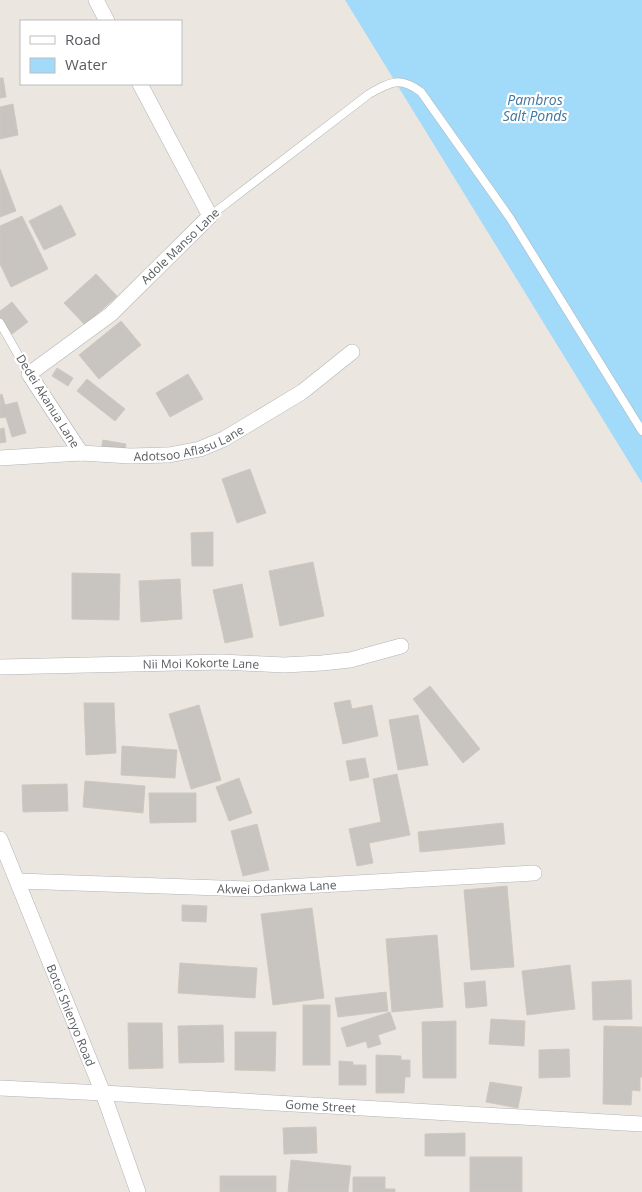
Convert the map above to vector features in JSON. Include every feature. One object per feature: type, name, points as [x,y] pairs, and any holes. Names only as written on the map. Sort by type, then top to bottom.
[{"type":"street","points":[[96,0],[106,20]]},
{"type":"street","points":[[141,85],[210,216]]},
{"type":"street","name":"Adole Manso Lane","points":[[29,374],[111,314],[210,216]]},
{"type":"street","name":"Adotsoo Aflasu Lane","points":[[0,458],[81,453],[130,456],[169,455],[200,449],[224,439],[287,402],[352,352]]},
{"type":"street","name":"Dedei Akanua Lane","points":[[29,374],[81,453]]},
{"type":"street","name":"Nii Moi Kokorte Lane","points":[[0,667],[222,662],[284,665],[350,660],[401,646]]},
{"type":"street","name":"Botoi Shienyo Road","points":[[1,845],[18,881],[103,1093],[138,1192]]},
{"type":"street","name":"Akwei Odankwa Lane","points":[[18,881],[249,889],[534,874]]},
{"type":"street","name":"Gome Street","points":[[0,1088],[642,1124]]},
{"type":"lane","name":"Adole Manso Lane","points":[[210,216],[368,94],[383,86],[398,82],[410,84],[421,92],[510,218],[642,431]]},
{"type":"lane","name":"Dedei Akanua Lane","points":[[0,323],[29,374]]},
{"type":"water","name":"Pambros Salt Ponds","points":[[345,0],[642,0],[642,483]]},
{"type":"building","points":[[0,78],[3,78],[6,97],[0,98]]},
{"type":"building","points":[[13,104],[18,135],[0,139],[0,107]]},
{"type":"building","points":[[0,169],[16,211],[0,217]]},
{"type":"building","points":[[61,205],[76,235],[44,250],[29,221]]},
{"type":"building","points":[[22,216],[48,269],[11,287],[0,264],[0,226]]},
{"type":"building","points":[[96,274],[117,296],[85,325],[64,303]]},
{"type":"building","points":[[12,302],[28,322],[12,334],[0,319],[0,311]]},
{"type":"building","points":[[121,321],[141,345],[99,379],[79,355]]},
{"type":"building","points":[[57,368],[73,378],[68,386],[52,376]]},
{"type":"building","points":[[188,374],[203,399],[170,417],[156,393]]},
{"type":"building","points":[[87,379],[125,409],[115,421],[77,391]]},
{"type":"building","points":[[2,394],[5,405],[17,402],[26,433],[12,437],[6,417],[0,418],[0,395]]},
{"type":"building","points":[[4,428],[6,442],[0,443],[0,429]]},
{"type":"building","points":[[103,440],[126,444],[124,455],[101,451]]},
{"type":"building","points":[[250,469],[266,513],[237,523],[222,479]]},
{"type":"building","points":[[213,532],[213,566],[192,566],[191,533]]},
{"type":"building","points":[[313,562],[324,616],[280,626],[269,571]]},
{"type":"building","points":[[72,573],[120,574],[119,620],[72,619]]},
{"type":"building","points":[[180,579],[182,619],[141,622],[139,581]]},
{"type":"building","points":[[242,584],[253,637],[225,643],[213,590]]},
{"type":"building","points":[[430,686],[480,749],[463,763],[413,699]]},
{"type":"building","points":[[350,700],[352,709],[372,705],[378,736],[343,744],[334,703]]},
{"type":"building","points":[[84,703],[114,703],[116,753],[86,755]]},
{"type":"building","points":[[199,705],[221,780],[191,789],[169,714]]},
{"type":"building","points":[[418,715],[428,765],[398,770],[389,720]]},
{"type":"building","points":[[122,746],[177,750],[175,778],[121,775]]},
{"type":"building","points":[[365,758],[369,777],[350,781],[346,761]]},
{"type":"building","points":[[397,774],[410,835],[369,843],[373,863],[357,866],[349,829],[381,822],[373,779]]},
{"type":"building","points":[[239,778],[252,813],[229,821],[216,787]]},
{"type":"building","points":[[85,781],[145,786],[143,813],[83,807]]},
{"type":"building","points":[[67,784],[68,811],[23,812],[22,785]]},
{"type":"building","points":[[149,793],[196,793],[196,822],[150,823]]},
{"type":"building","points":[[503,823],[505,844],[420,852],[418,832]]},
{"type":"building","points":[[257,824],[269,870],[243,876],[231,831]]},
{"type":"building","points":[[507,886],[514,967],[471,970],[464,890]]},
{"type":"building","points":[[182,905],[207,906],[206,922],[182,921]]},
{"type":"building","points":[[312,908],[324,998],[273,1005],[261,914]]},
{"type":"building","points":[[437,935],[443,1007],[392,1012],[386,939]]},
{"type":"building","points":[[180,963],[257,968],[255,998],[178,993]]},
{"type":"building","points":[[570,965],[575,1009],[527,1015],[522,971]]},
{"type":"building","points":[[631,980],[632,1019],[593,1020],[592,982]]},
{"type":"building","points":[[485,981],[487,1006],[466,1008],[464,983]]},
{"type":"building","points":[[386,992],[388,1011],[338,1017],[335,998]]},
{"type":"building","points":[[303,1005],[330,1005],[330,1065],[303,1065]]},
{"type":"building","points":[[390,1012],[396,1029],[378,1035],[381,1044],[368,1048],[366,1041],[347,1047],[341,1028]]},
{"type":"building","points":[[491,1019],[525,1021],[524,1046],[489,1044]]},
{"type":"building","points":[[456,1021],[456,1078],[423,1078],[422,1022]]},
{"type":"building","points":[[128,1023],[162,1023],[163,1068],[129,1069]]},
{"type":"building","points":[[223,1025],[224,1062],[179,1063],[178,1026]]},
{"type":"building","points":[[604,1026],[642,1027],[642,1077],[640,1077],[640,1091],[632,1090],[631,1105],[603,1104]]},
{"type":"building","points":[[235,1032],[276,1032],[275,1071],[235,1070]]},
{"type":"building","points":[[569,1049],[570,1077],[539,1078],[539,1050]]},
{"type":"building","points":[[376,1055],[401,1056],[401,1060],[410,1060],[410,1077],[405,1077],[404,1093],[376,1093]]},
{"type":"building","points":[[339,1061],[353,1062],[353,1065],[366,1065],[366,1085],[339,1085]]},
{"type":"building","points":[[490,1082],[522,1087],[518,1108],[486,1102]]},
{"type":"building","points":[[316,1127],[317,1153],[284,1154],[283,1128]]},
{"type":"building","points":[[465,1133],[465,1156],[425,1156],[425,1134]]},
{"type":"building","points":[[470,1157],[522,1157],[522,1192],[470,1192]]},
{"type":"building","points":[[291,1160],[351,1166],[348,1192],[288,1192]]},
{"type":"building","points":[[220,1176],[276,1176],[276,1192],[220,1192]]},
{"type":"building","points":[[353,1177],[385,1177],[385,1189],[395,1189],[395,1192],[353,1192]]}]
